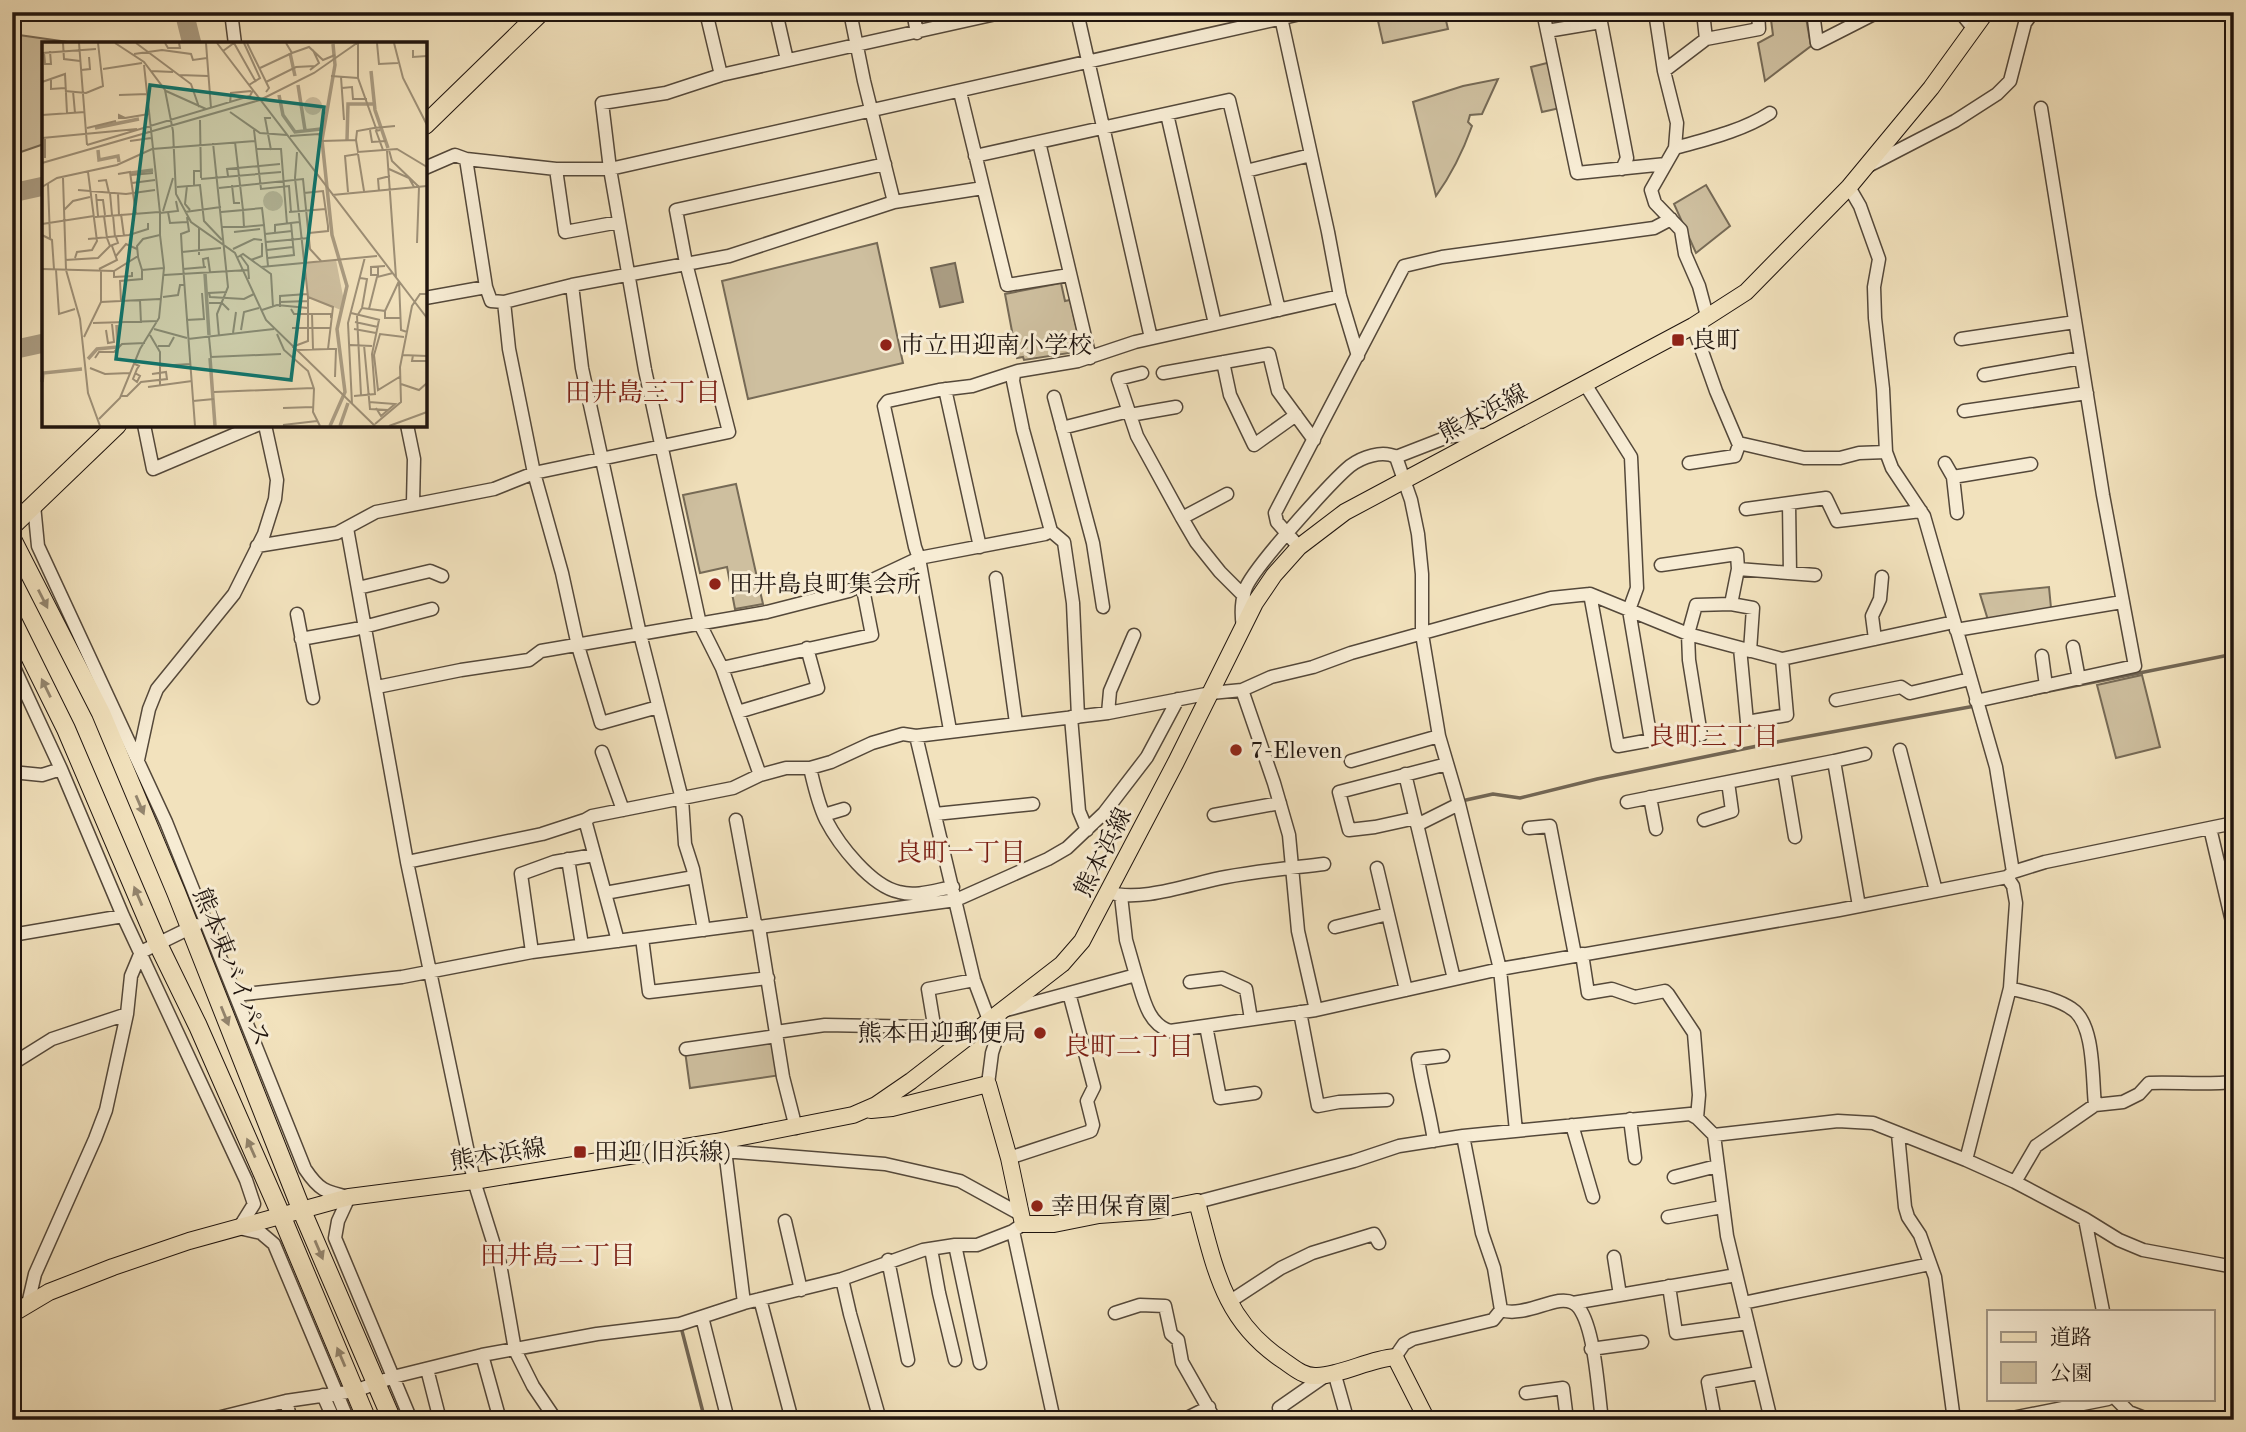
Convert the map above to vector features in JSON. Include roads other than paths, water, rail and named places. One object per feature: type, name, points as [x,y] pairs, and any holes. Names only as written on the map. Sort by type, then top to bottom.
[{"type":"highway","points":[[427,123],[541,12]]},
{"type":"highway","points":[[12,526],[115,427]]},
{"type":"highway","name":"熊本東バイパス","points":[[12,538],[101,713],[198,924],[302,1211],[385,1379],[392,1420]]},
{"type":"highway","points":[[12,620],[66,729],[149,947],[198,1026],[281,1215],[346,1393],[367,1420]]},
{"type":"main road","name":"熊本浜線","points":[[12,1314],[49,1292],[113,1268],[189,1241],[281,1215],[349,1198],[721,1146],[863,1110],[876,1105],[911,1082],[1062,964],[1082,941],[1115,894],[1243,628],[1293,540],[1585,384],[1700,321],[1746,292],[1849,187],[1931,88],[1986,12]]},
{"type":"main road","points":[[863,1110],[891,1108],[988,1084],[1009,1158],[1019,1223],[1054,1224],[1099,1215],[1153,1211],[1197,1202],[1219,1283],[1251,1335],[1268,1351],[1303,1374],[1316,1376],[1395,1357],[1427,1420]]},
{"type":"street","points":[[231,12],[235,42]]},
{"type":"street","points":[[706,12],[722,75]]},
{"type":"street","points":[[776,12],[787,60]]},
{"type":"street","points":[[850,12],[894,202]]},
{"type":"street","points":[[913,12],[918,33]]},
{"type":"street","points":[[760,775],[722,668],[701,624],[645,370],[627,275],[602,103],[666,93],[722,75],[918,33],[979,15],[1005,12]]},
{"type":"street","points":[[1077,12],[1152,338]]},
{"type":"street","points":[[427,167],[455,155],[466,159],[556,169],[610,169],[960,92],[1281,16],[1309,12]]},
{"type":"street","points":[[1543,12],[1577,173],[1625,163],[1640,167],[1666,164]]},
{"type":"street","points":[[1655,12],[1664,71],[1677,123],[1675,148],[1651,190],[1655,203],[1681,230],[1685,254],[1699,286],[1700,321],[1716,391],[1739,444],[1735,456],[1689,463]]},
{"type":"street","points":[[1703,12],[1706,39]]},
{"type":"street","points":[[1664,71],[1706,39],[1759,29],[1758,12]]},
{"type":"street","points":[[1813,12],[1817,43],[1872,15],[1872,12]]},
{"type":"street","points":[[1960,12],[1974,29]]},
{"type":"street","points":[[1866,166],[1955,121],[1997,94],[2010,81],[2025,23],[2033,12]]},
{"type":"street","points":[[1281,16],[1340,296],[1358,356]]},
{"type":"street","points":[[1546,31],[1600,17],[1625,163]]},
{"type":"street","points":[[960,92],[1007,285],[1069,275]]},
{"type":"street","points":[[975,156],[1229,100],[1279,310]]},
{"type":"street","points":[[1977,704],[2135,666],[2075,323],[2041,108]]},
{"type":"street","points":[[1675,148],[1713,138],[1758,121],[1770,113]]},
{"type":"street","points":[[1167,114],[1215,324]]},
{"type":"street","points":[[1039,142],[1090,358]]},
{"type":"street","points":[[1246,171],[1311,155]]},
{"type":"street","points":[[466,159],[486,286],[491,301],[503,302],[572,285],[729,256],[894,202],[983,188]]},
{"type":"street","points":[[257,547],[337,533],[376,512],[494,489],[534,473],[729,432],[685,263],[676,210],[885,164]]},
{"type":"street","points":[[556,169],[565,232],[619,222]]},
{"type":"street","points":[[1849,187],[1860,206],[1879,259],[1874,287],[1875,318],[1884,389],[1886,452],[1892,468],[1921,512],[1996,767],[2016,903],[2010,988],[1966,1160]]},
{"type":"street","points":[[1293,540],[1277,522],[1275,513],[1404,266],[1443,257],[1654,228],[1671,219]]},
{"type":"street","points":[[572,285],[582,369],[640,635],[682,799],[685,844],[704,930]]},
{"type":"street","points":[[427,298],[486,286]]},
{"type":"street","points":[[950,730],[919,558],[884,405],[888,401],[972,386],[1018,371],[1090,358],[1152,338],[1340,296]]},
{"type":"street","points":[[503,302],[509,349],[534,473],[562,573],[578,646],[601,723],[658,707]]},
{"type":"street","points":[[1961,339],[2075,323]]},
{"type":"street","points":[[1163,373],[1269,354],[1278,391],[1314,440]]},
{"type":"street","points":[[1984,375],[2081,358]]},
{"type":"street","points":[[1223,362],[1230,395],[1254,445],[1296,415]]},
{"type":"street","points":[[1018,371],[1014,374],[1013,381],[1023,430],[1052,531],[1064,542],[1073,603],[1079,811],[1087,830]]},
{"type":"street","points":[[1142,373],[1118,379],[1137,436],[1196,542],[1244,596]]},
{"type":"street","points":[[1585,384],[1631,457],[1637,587],[1629,610],[1651,740],[1618,746],[1590,594]]},
{"type":"street","points":[[945,389],[980,547]]},
{"type":"street","points":[[1964,411],[2087,393]]},
{"type":"street","points":[[1054,397],[1093,543],[1103,607]]},
{"type":"street","points":[[1062,428],[1130,413],[1176,407]]},
{"type":"street","points":[[144,427],[153,469],[252,427]]},
{"type":"street","points":[[138,760],[149,709],[157,689],[234,594],[264,534],[275,499],[277,480],[265,427]]},
{"type":"street","points":[[407,427],[414,459],[413,503]]},
{"type":"street","points":[[1396,457],[1450,436],[1488,435]]},
{"type":"street","points":[[1739,444],[1804,458],[1840,458],[1859,453],[1886,452]]},
{"type":"street","points":[[1243,628],[1241,612],[1245,588],[1253,576],[1293,540],[1350,466],[1375,455],[1390,454],[1396,457],[1418,534],[1422,574],[1422,634],[1439,736],[1459,803],[1500,969],[1516,1131]]},
{"type":"street","points":[[1945,463],[1953,477],[1957,513]]},
{"type":"street","points":[[1953,477],[2031,464]]},
{"type":"street","points":[[1182,518],[1227,494]]},
{"type":"street","points":[[1746,509],[1826,498],[1837,521],[1921,512]]},
{"type":"street","points":[[1789,503],[1790,573]]},
{"type":"street","points":[[34,505],[38,546],[166,822],[198,924],[236,995],[305,1169],[315,1184],[326,1193],[349,1198],[338,1221],[335,1238],[385,1379],[411,1420]]},
{"type":"street","points":[[347,528],[407,862],[474,1181],[500,1264],[515,1350],[533,1386],[556,1420]]},
{"type":"street","points":[[377,687],[529,660],[541,651],[767,612],[849,591],[919,558],[1052,531]]},
{"type":"street","points":[[1661,565],[1737,554],[1738,569],[1731,604]]},
{"type":"street","points":[[1738,569],[1815,575]]},
{"type":"street","points":[[358,588],[429,571],[442,576]]},
{"type":"street","points":[[996,578],[1016,723]]},
{"type":"street","points":[[1875,639],[1872,616],[1880,599],[1882,578]]},
{"type":"street","points":[[722,668],[872,635],[862,584]]},
{"type":"street","points":[[407,862],[542,834],[592,816],[733,788],[760,775],[786,768],[810,768],[831,762],[872,743],[903,734],[916,736],[1108,713],[1211,693],[1242,690],[1271,677],[1313,667],[1351,653],[1551,598],[1590,594],[1688,634],[1782,659],[1875,639],[2122,602]]},
{"type":"street","points":[[1701,735],[1689,660],[1688,634],[1696,605],[1731,604],[1754,608],[1745,650],[1747,722],[1787,715],[1782,659]]},
{"type":"street","points":[[302,639],[432,609]]},
{"type":"street","points":[[297,614],[313,698]]},
{"type":"street","points":[[1108,713],[1110,691],[1134,635]]},
{"type":"street","points":[[2073,647],[2079,679]]},
{"type":"street","points":[[738,712],[818,688],[807,648]]},
{"type":"street","points":[[2042,656],[2046,686]]},
{"type":"street","points":[[12,663],[61,769],[123,916],[149,947],[246,1180],[254,1204],[239,1228],[261,1233],[274,1244],[346,1393],[348,1420]]},
{"type":"street","points":[[1836,700],[1901,687],[1910,693],[1970,679]]},
{"type":"street","points":[[1242,690],[1289,835],[1298,930],[1316,1010]]},
{"type":"street","points":[[236,995],[352,984],[432,972],[532,952],[757,925],[955,893],[1048,859],[1067,848],[1104,813],[1147,757],[1178,699]]},
{"type":"street","points":[[916,736],[974,980],[1000,1028],[992,1053],[988,1084]]},
{"type":"street","points":[[1351,761],[1439,736]]},
{"type":"street","points":[[1900,750],[1936,891]]},
{"type":"street","points":[[602,752],[623,810]]},
{"type":"street","points":[[1627,802],[1866,754]]},
{"type":"street","points":[[1834,761],[1859,906]]},
{"type":"street","points":[[1447,764],[1339,792],[1349,830],[1417,821],[1459,803]]},
{"type":"street","points":[[810,768],[824,815],[870,877],[887,888],[910,894],[955,893]]},
{"type":"street","points":[[12,772],[42,775],[61,769]]},
{"type":"street","points":[[1784,771],[1795,837]]},
{"type":"street","points":[[1405,774],[1454,979]]},
{"type":"street","points":[[1704,820],[1732,811],[1728,782]]},
{"type":"street","points":[[1650,797],[1656,829]]},
{"type":"street","points":[[1214,815],[1280,803]]},
{"type":"street","points":[[935,814],[1033,804]]},
{"type":"street","points":[[824,815],[844,809]]},
{"type":"street","points":[[585,820],[618,941]]},
{"type":"street","points":[[736,820],[768,978],[783,1077],[796,1128]]},
{"type":"street","points":[[1324,864],[1226,877],[1153,892],[1115,894],[1148,1010],[1161,1028],[1170,1031],[1316,1010],[1578,954],[1936,891],[2010,875],[2045,863],[2234,823]]},
{"type":"street","points":[[1529,828],[1550,826],[1588,993],[1612,989],[1635,997],[1665,991],[1694,1033],[1699,1095],[1697,1118]]},
{"type":"street","points":[[2210,828],[2233,922]]},
{"type":"street","points":[[532,952],[521,874],[568,859],[594,855]]},
{"type":"street","points":[[568,859],[582,946]]},
{"type":"street","points":[[1377,868],[1406,990]]},
{"type":"street","points":[[605,893],[694,877]]},
{"type":"street","points":[[1335,927],[1388,914]]},
{"type":"street","points":[[12,935],[123,916]]},
{"type":"street","points":[[28,1304],[35,1274],[106,1110],[127,1014],[131,976],[149,947],[198,924]]},
{"type":"street","points":[[642,938],[649,992],[768,978]]},
{"type":"street","points":[[994,1016],[1136,975]]},
{"type":"street","points":[[1190,982],[1222,978],[1246,989],[1251,1019]]},
{"type":"street","points":[[686,1049],[825,1025],[927,1027],[934,1025],[928,989],[974,980]]},
{"type":"street","points":[[2010,988],[2053,1000],[2072,1009],[2085,1021],[2095,1105]]},
{"type":"street","points":[[1009,1158],[1091,1131],[1093,1125],[1087,1101],[1094,1087],[1069,993]]},
{"type":"street","points":[[1300,1012],[1318,1107],[1339,1102],[1387,1100]]},
{"type":"street","points":[[12,1064],[52,1039],[127,1014]]},
{"type":"street","points":[[1206,1026],[1220,1098],[1255,1093]]},
{"type":"street","points":[[1434,1141],[1418,1059],[1443,1056]]},
{"type":"street","points":[[2015,1182],[2036,1146],[2095,1105],[2123,1102],[2139,1094],[2149,1083],[2206,1085],[2234,1082]]},
{"type":"street","points":[[1197,1202],[1354,1161],[1399,1146],[1463,1136],[1689,1114],[1714,1135],[1722,1207],[1758,1373],[1771,1420]]},
{"type":"street","points":[[1630,1119],[1635,1158]]},
{"type":"street","points":[[1714,1135],[1838,1121],[1873,1123],[2015,1182],[2119,1240],[2143,1250],[2234,1267]]},
{"type":"street","points":[[1572,1125],[1593,1196]]},
{"type":"street","points":[[1898,1134],[1905,1207],[1920,1235],[1935,1277],[1954,1420]]},
{"type":"street","points":[[1395,1357],[1404,1344],[1413,1339],[1493,1320],[1501,1310],[1494,1268],[1482,1233],[1463,1136]]},
{"type":"street","points":[[744,1303],[721,1146],[810,1160],[885,1164],[960,1181],[1019,1223],[1052,1419]]},
{"type":"street","points":[[1674,1177],[1717,1166]]},
{"type":"street","points":[[1668,1217],[1722,1207]]},
{"type":"street","points":[[2085,1219],[2103,1310]]},
{"type":"street","points":[[785,1221],[802,1290]]},
{"type":"street","points":[[209,1420],[234,1416],[286,1401],[346,1393],[385,1379],[482,1355],[597,1334],[680,1324],[744,1303],[842,1279],[931,1248],[977,1245],[1019,1223]]},
{"type":"street","points":[[1229,1302],[1281,1268],[1312,1253],[1374,1234],[1379,1243]]},
{"type":"street","points":[[955,1245],[980,1363]]},
{"type":"street","points":[[931,1248],[955,1360]]},
{"type":"street","points":[[1614,1257],[1620,1295]]},
{"type":"street","points":[[888,1261],[908,1360]]},
{"type":"street","points":[[1743,1303],[1930,1265]]},
{"type":"street","points":[[1573,1303],[1736,1275]]},
{"type":"street","points":[[842,1279],[849,1314],[880,1420]]},
{"type":"street","points":[[1669,1286],[1676,1334],[1748,1323]]},
{"type":"street","points":[[760,1299],[792,1420]]},
{"type":"street","points":[[1501,1310],[1510,1313],[1562,1300],[1578,1306],[1591,1349],[1602,1420]]},
{"type":"street","points":[[1115,1313],[1140,1306],[1165,1306],[1171,1334],[1178,1340],[1182,1362],[1215,1420]]},
{"type":"street","points":[[702,1317],[728,1420]]},
{"type":"street","points":[[1591,1349],[1642,1342]]},
{"type":"street","points":[[482,1355],[500,1420]]},
{"type":"street","points":[[427,1369],[440,1420]]},
{"type":"street","points":[[1279,1408],[1331,1373],[1345,1411],[1340,1420]]},
{"type":"street","points":[[1715,1420],[1708,1382],[1758,1373]]},
{"type":"street","points":[[1526,1393],[1563,1388],[1567,1420]]},
{"type":"street","points":[[323,1395],[334,1420]]},
{"type":"street","points":[[2002,1420],[2103,1400]]},
{"type":"street","points":[[2117,1400],[2129,1412],[2150,1420]]},
{"type":"street","points":[[286,1401],[291,1420]]},
{"type":"street","points":[[1183,1420],[1209,1407]]},
{"type":"waterway","points":[[184,12],[192,42]]},
{"type":"waterway","points":[[12,193],[42,186]]},
{"type":"waterway","points":[[12,350],[42,343]]},
{"type":"waterway","points":[[2020,697],[2234,654]]},
{"type":"waterway","points":[[1466,800],[1493,794],[1520,798],[1597,779],[1782,741],[1975,706]]},
{"type":"waterway","points":[[681,1327],[705,1420]]},
{"type":"place","name":"良町","points":[[1678,340]]},
{"type":"place","name":"市立田迎南小学校","points":[[886,345]]},
{"type":"place","name":"田井島良町集会所","points":[[715,584]]},
{"type":"place","name":"7-Eleven","points":[[1236,750]]},
{"type":"place","name":"熊本田迎郵便局","points":[[1040,1033]]},
{"type":"place","name":"田迎(旧浜線)","points":[[580,1152]]},
{"type":"place","name":"幸田保育園","points":[[1037,1206]]},
{"type":"district","name":"田井島三丁目","points":[[643,392]]},
{"type":"district","name":"良町三丁目","points":[[1714,736]]},
{"type":"district","name":"良町一丁目","points":[[961,852]]},
{"type":"district","name":"良町二丁目","points":[[1129,1046]]},
{"type":"district","name":"田井島二丁目","points":[[558,1255]]}]
